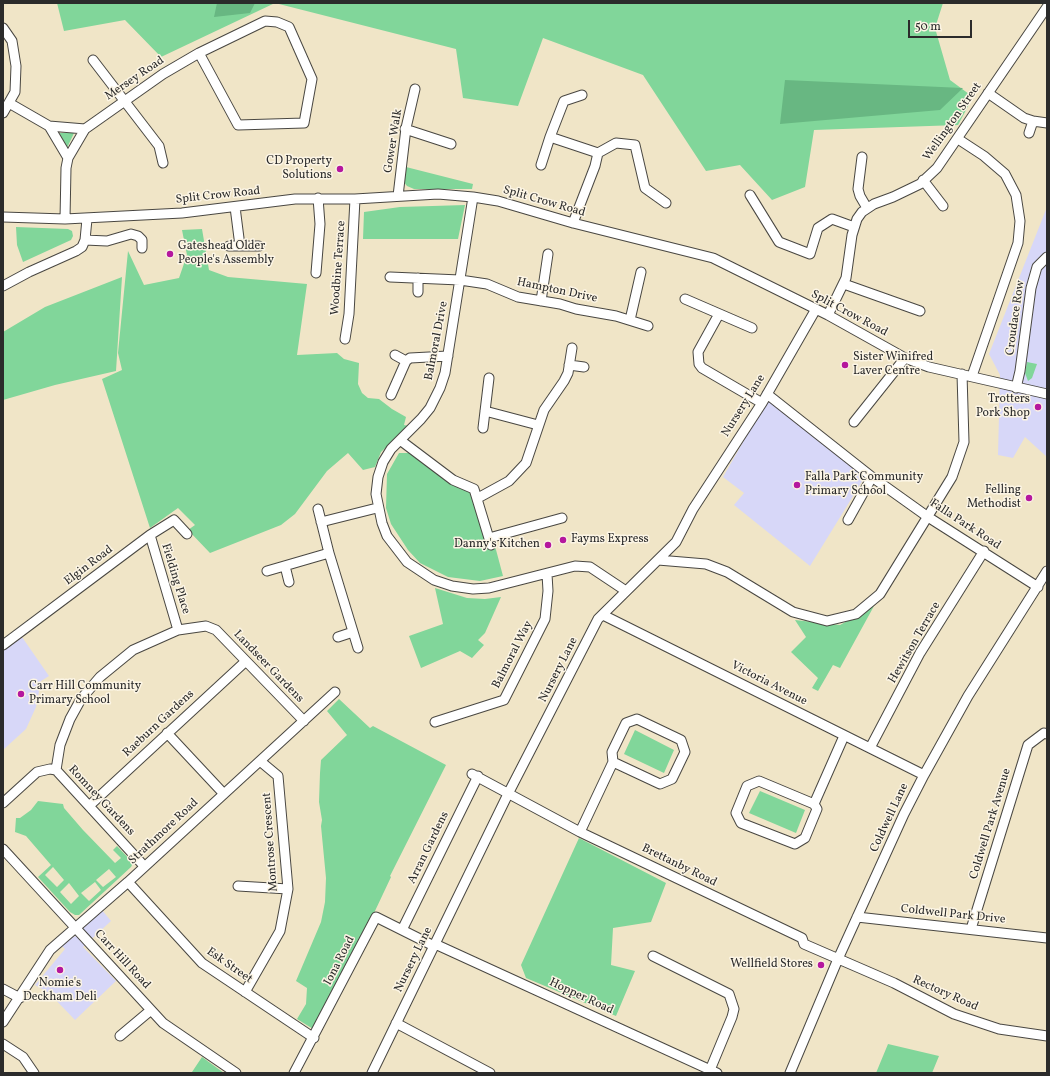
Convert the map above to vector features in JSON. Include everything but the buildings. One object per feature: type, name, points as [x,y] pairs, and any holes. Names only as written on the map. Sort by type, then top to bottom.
[{"type":"street","name":"Wellington Street","points":[[828,315],[844,284],[854,227],[857,219],[868,208],[907,191],[937,168],[1047,7]]},
{"type":"street","name":"Mersey Road","points":[[65,219],[66,168],[68,158],[85,129],[163,74],[199,53],[265,21],[277,22],[289,27],[312,79],[304,123],[238,125],[199,53]]},
{"type":"street","points":[[1034,26],[1047,22]]},
{"type":"street","points":[[3,28],[12,41],[16,66],[15,92],[3,113]]},
{"type":"street","points":[[93,60],[125,100],[158,146],[163,163]]},
{"type":"street","name":"Gower Walk","points":[[398,196],[405,129],[415,89]]},
{"type":"street","points":[[988,93],[1024,118],[1047,123]]},
{"type":"street","points":[[541,165],[564,101],[582,95]]},
{"type":"street","points":[[9,103],[49,126],[85,129]]},
{"type":"street","points":[[1029,132],[1033,121]]},
{"type":"street","points":[[49,126],[68,158]]},
{"type":"street","points":[[405,129],[451,144]]},
{"type":"street","points":[[550,137],[598,153]]},
{"type":"street","points":[[958,139],[984,156],[1004,174],[1016,195],[1020,221],[1018,243],[972,376]]},
{"type":"street","points":[[573,223],[596,166],[598,153],[616,142],[635,145],[645,188],[666,203]]},
{"type":"street","points":[[862,157],[858,189],[860,196],[868,208]]},
{"type":"street","points":[[923,180],[943,206]]},
{"type":"street","name":"Split Crow Road","points":[[3,217],[87,219],[182,213],[295,199],[355,199],[438,194],[498,201],[573,223],[713,258],[828,315],[905,358],[1016,388],[1047,394]]},
{"type":"street","points":[[750,195],[779,242],[810,254],[818,228],[832,219],[854,227]]},
{"type":"street","name":"Balmoral Drive","points":[[473,197],[448,356],[440,388],[430,408],[391,449],[383,462],[378,477],[378,508],[382,523],[396,550],[406,562],[434,580],[452,586],[473,589],[489,588],[575,566],[590,567],[626,591]]},
{"type":"street","points":[[316,273],[320,224],[318,198]]},
{"type":"street","name":"Woodbine Terrace","points":[[345,339],[348,314],[355,199]]},
{"type":"street","points":[[236,207],[240,246]]},
{"type":"street","points":[[3,286],[28,272],[82,247],[85,240],[87,219]]},
{"type":"street","points":[[85,240],[107,241],[132,234],[138,236],[142,240],[142,248]]},
{"type":"street","points":[[229,246],[259,246]]},
{"type":"street","points":[[541,301],[548,254]]},
{"type":"street","name":"Croudace Row","points":[[1016,388],[1020,371],[1031,288],[1037,267],[1047,257]]},
{"type":"street","points":[[630,320],[641,272]]},
{"type":"street","name":"Hampton Drive","points":[[390,277],[460,280],[487,284],[518,297],[630,320],[648,326]]},
{"type":"street","points":[[418,278],[418,292]]},
{"type":"street","points":[[844,284],[920,311]]},
{"type":"street","points":[[685,299],[752,328]]},
{"type":"street","name":"Nursery Lane","points":[[372,1073],[509,792],[598,619],[676,542],[693,509],[762,403],[816,309]]},
{"type":"street","points":[[719,314],[698,352],[699,364],[702,368],[762,403]]},
{"type":"street","points":[[478,498],[509,481],[521,470],[530,454],[538,424],[549,402],[564,381],[572,348]]},
{"type":"street","points":[[395,355],[406,362]]},
{"type":"street","points":[[391,395],[406,362],[415,358],[448,356]]},
{"type":"street","points":[[854,422],[905,358]]},
{"type":"street","points":[[569,365],[584,367]]},
{"type":"street","points":[[658,560],[706,564],[727,572],[793,612],[828,621],[856,614],[880,594],[952,477],[964,442],[962,374]]},
{"type":"street","points":[[483,428],[490,378]]},
{"type":"street","name":"Falla Park Road","points":[[767,394],[872,477],[928,517],[984,551],[1038,587]]},
{"type":"street","points":[[485,411],[538,424]]},
{"type":"street","points":[[400,440],[453,480],[470,486],[476,492],[490,542],[562,518]]},
{"type":"street","points":[[848,520],[872,477]]},
{"type":"street","points":[[321,522],[378,508]]},
{"type":"street","points":[[318,510],[329,553],[358,648]]},
{"type":"street","name":"Elgin Road","points":[[3,645],[150,535],[174,520],[187,534]]},
{"type":"street","name":"Fielding Place","points":[[150,535],[178,630]]},
{"type":"street","name":"Hewitson Terrace","points":[[870,748],[920,653],[984,551]]},
{"type":"street","points":[[267,571],[329,553]]},
{"type":"street","points":[[285,566],[290,582]]},
{"type":"street","name":"Coldwell Lane","points":[[790,1073],[838,959],[904,814],[968,696],[1047,571]]},
{"type":"street","name":"Balmoral Way","points":[[435,722],[504,700],[546,619],[548,592],[547,574]]},
{"type":"street","name":"Victoria Avenue","points":[[603,615],[924,775]]},
{"type":"street","name":"Landseer Gardens","points":[[178,630],[206,626],[216,630],[304,721]]},
{"type":"street","points":[[3,803],[37,772],[44,770],[56,770],[60,745],[68,725],[81,699],[91,687],[120,659],[133,650],[178,630]]},
{"type":"street","points":[[338,637],[353,632]]},
{"type":"street","name":"Raeburn Gardens","points":[[89,806],[246,661]]},
{"type":"street","name":"Strathmore Road","points":[[3,1022],[48,954],[335,692]]},
{"type":"street","points":[[580,832],[613,762],[612,752],[626,723],[637,719],[681,740],[685,752],[672,779],[660,784],[613,762]]},
{"type":"street","points":[[167,733],[224,794]]},
{"type":"street","name":"Coldwell Park Avenue","points":[[971,929],[1028,745],[1045,734]]},
{"type":"street","points":[[814,804],[844,736]]},
{"type":"street","name":"Montrose Crescent","points":[[244,992],[280,931],[288,889],[278,776],[260,761]]},
{"type":"street","name":"Romney Gardens","points":[[56,770],[144,866]]},
{"type":"street","name":"Brettanby Road","points":[[475,775],[509,792],[580,832],[802,938],[804,944],[838,959]]},
{"type":"street","name":"Arran Gardens","points":[[402,930],[475,775]]},
{"type":"street","points":[[758,781],[814,804],[817,809],[805,838],[795,844],[741,823],[736,812],[748,786],[758,781]]},
{"type":"street","name":"Carr Hill Road","points":[[3,849],[163,1023],[236,1073]]},
{"type":"street","name":"Esk Street","points":[[128,882],[202,963],[314,1038]]},
{"type":"street","points":[[238,886],[288,889]]},
{"type":"street","name":"Iona Road","points":[[294,1073],[314,1038],[376,917],[435,945]]},
{"type":"street","name":"Coldwell Park Drive","points":[[857,917],[1047,938]]},
{"type":"street","name":"Hopper Road","points":[[435,945],[713,1071]]},
{"type":"street","points":[[653,956],[729,994],[734,1009],[713,1071]]},
{"type":"street","name":"Rectory Road","points":[[838,959],[894,984],[954,1014],[999,1029],[1047,1036]]},
{"type":"street","points":[[3,988],[20,998]]},
{"type":"street","points":[[120,1036],[151,1010]]},
{"type":"street","points":[[396,1023],[490,1073]]},
{"type":"street","points":[[3,1044],[23,1057],[34,1073]]},
{"type":"shaded area","points":[[1047,207],[1047,457],[1025,437],[1013,458],[998,455],[1000,375],[989,354]]},
{"type":"shaded area","name":"Falla Park Community Primary School","points":[[767,400],[866,475],[810,566],[734,505],[744,493],[723,477]]},
{"type":"shaded area","name":"Carr Hill Community Primary School","points":[[22,637],[49,676],[41,681],[36,707],[26,729],[3,750],[3,651]]},
{"type":"shaded area","points":[[102,910],[111,921],[83,947],[116,981],[75,1020],[49,993],[35,985],[65,949],[60,944],[70,933],[74,937]]},
{"type":"green space","points":[[57,3],[275,3],[161,57],[125,20],[64,31]]},
{"type":"green space","points":[[217,3],[255,3],[250,13],[214,17]]},
{"type":"green space","points":[[275,3],[943,3],[935,28],[950,80],[973,97],[958,125],[814,130],[805,187],[772,200],[740,165],[706,171],[643,75],[543,38],[518,106],[463,98],[456,49]]},
{"type":"green space","points":[[785,80],[963,88],[940,110],[780,124]]},
{"type":"green space","points":[[59,133],[74,133],[67,148]]},
{"type":"green space","points":[[406,167],[473,184],[472,189],[414,189],[407,186],[403,181]]},
{"type":"green space","points":[[465,205],[458,239],[363,239],[364,212],[400,207]]},
{"type":"green space","points":[[16,227],[68,229],[72,231],[73,236],[71,240],[23,262],[17,245]]},
{"type":"green space","points":[[202,229],[209,270],[228,277],[307,284],[297,355],[337,353],[344,359],[359,363],[358,384],[362,393],[368,398],[379,399],[406,417],[404,425],[409,426],[381,452],[375,467],[363,470],[348,453],[327,471],[295,514],[281,525],[210,553],[188,530],[195,525],[178,508],[150,528],[102,379],[122,370],[118,353],[128,251],[144,285],[179,278],[187,255],[182,230]]},
{"type":"green space","points":[[122,277],[116,371],[55,385],[3,400],[3,332],[45,307]]},
{"type":"green space","points":[[1027,362],[1037,364],[1032,378],[1028,381],[1025,373]]},
{"type":"green space","points":[[399,453],[409,453],[449,483],[472,491],[495,546],[503,576],[480,581],[448,577],[420,563],[408,550],[391,524],[386,508],[387,474]]},
{"type":"green space","points":[[435,588],[467,598],[485,599],[501,597],[485,633],[478,640],[484,645],[472,658],[460,651],[421,668],[409,636],[443,624]]},
{"type":"green space","points":[[874,606],[840,668],[833,665],[818,691],[812,688],[818,678],[791,652],[806,637],[795,620],[840,625]]},
{"type":"green space","points":[[339,699],[370,728],[373,726],[446,765],[390,876],[391,877],[318,1032],[297,1019],[306,1004],[307,988],[296,981],[321,922],[325,902],[326,878],[321,826],[322,820],[319,802],[320,773],[321,760],[347,735],[327,711]]},
{"type":"green space","points":[[635,730],[674,750],[664,773],[624,754]]},
{"type":"green space","points":[[760,791],[805,810],[796,833],[749,813]]},
{"type":"green space","points":[[38,801],[63,804],[64,808],[83,830],[115,863],[121,858],[113,850],[117,846],[133,863],[131,867],[79,915],[75,915],[70,912],[38,877],[51,865],[26,836],[15,832],[16,818],[20,818],[31,810]],"holes":[[[53,867],[64,880],[57,887],[45,875]],[[109,869],[116,877],[103,887],[96,880]],[[95,882],[101,890],[89,901],[81,893]],[[69,883],[79,896],[71,904],[60,892]]]},
{"type":"green space","points":[[579,838],[666,883],[651,922],[613,928],[611,965],[635,971],[616,1016],[526,978],[521,965]]},
{"type":"green space","points":[[888,1044],[939,1056],[932,1073],[876,1073]]},
{"type":"green space","points":[[202,1057],[224,1073],[187,1073],[192,1072]]},
{"type":"place","name":"CD Property Solutions","points":[[340,169]]},
{"type":"place","name":"Gateshead Older People's Assembly","points":[[170,254]]},
{"type":"place","name":"Sister Winifred Laver Centre","points":[[845,365]]},
{"type":"place","name":"Trotters Pork Shop","points":[[1038,407]]},
{"type":"place","name":"Falla Park Community Primary School","points":[[797,485]]},
{"type":"place","name":"Felling Methodist","points":[[1029,498]]},
{"type":"place","name":"Fayms Express","points":[[563,540]]},
{"type":"place","name":"Danny's Kitchen","points":[[548,545]]},
{"type":"place","name":"Carr Hill Community Primary School","points":[[21,694]]},
{"type":"place","name":"Wellfield Stores","points":[[821,965]]},
{"type":"place","name":"Nomie's Deckham Deli","points":[[60,970]]}]
